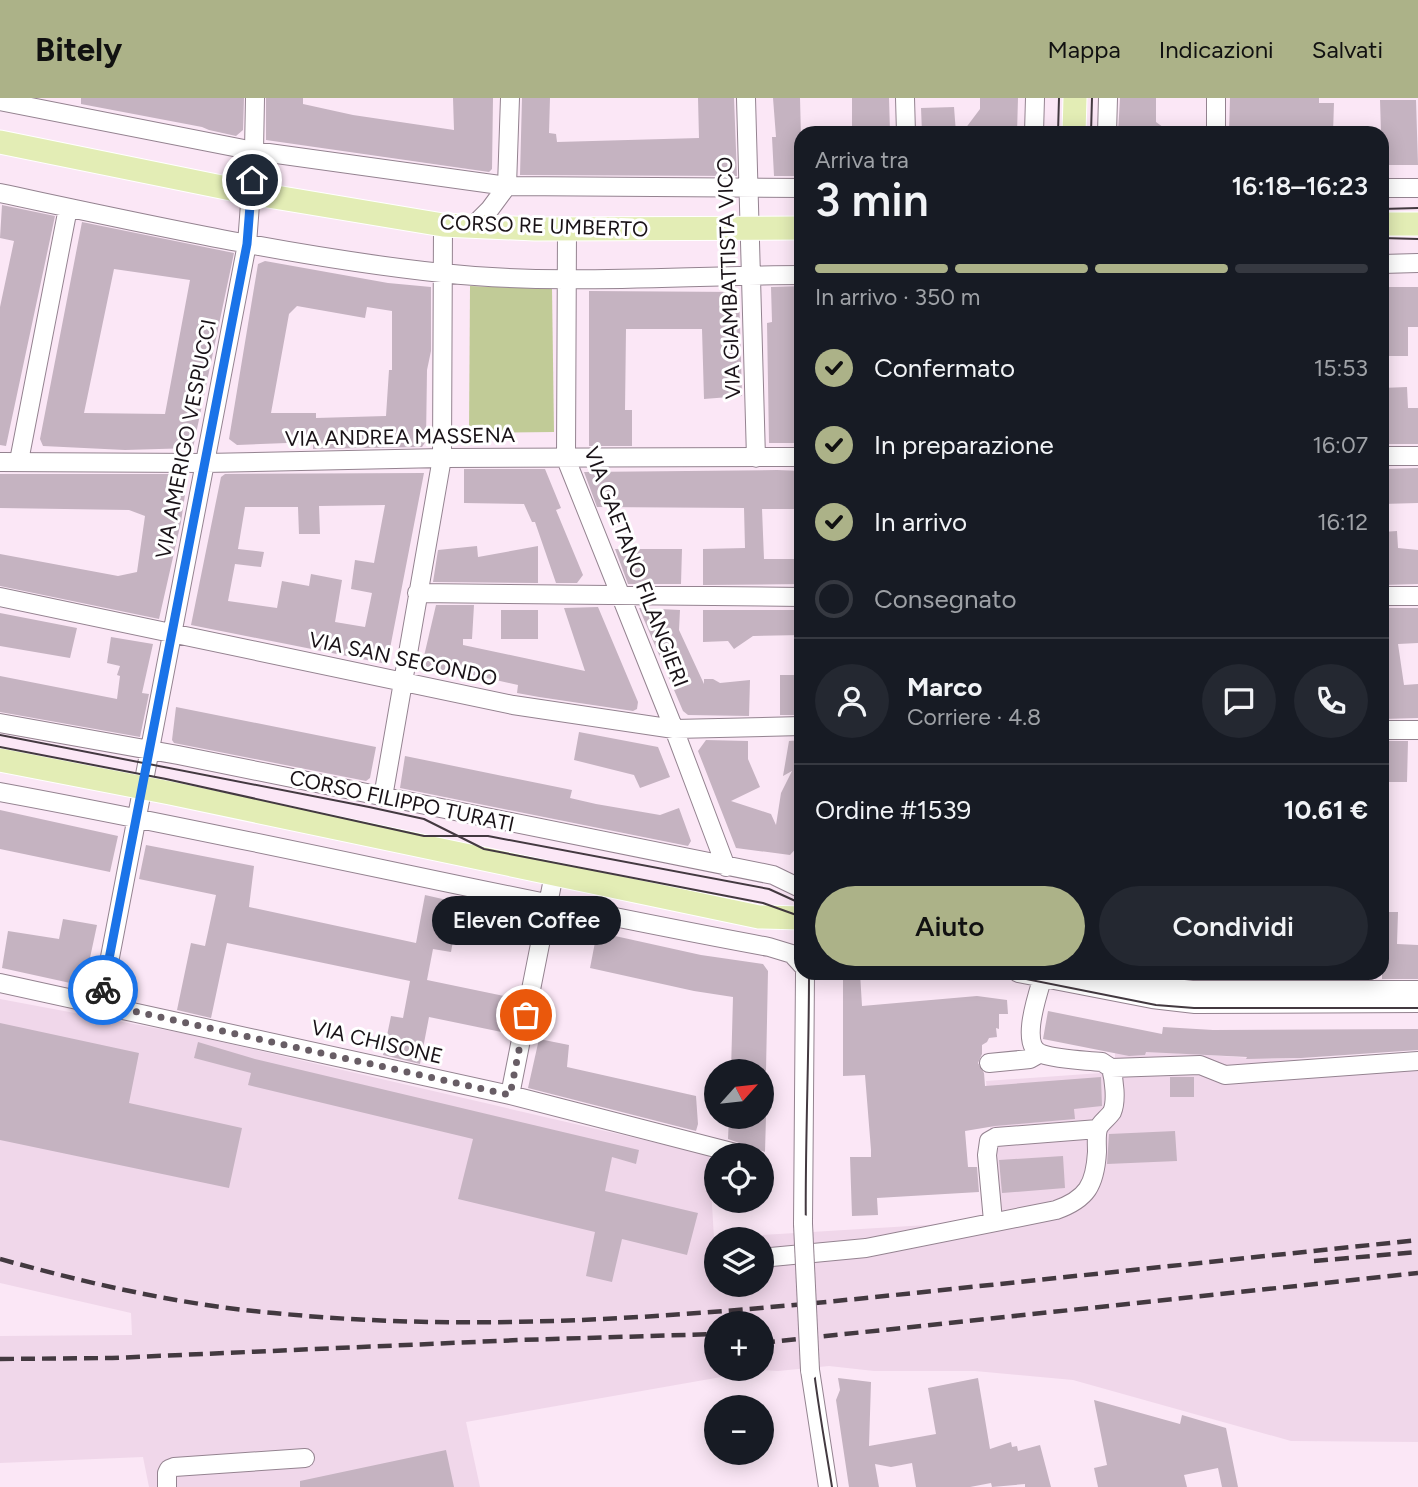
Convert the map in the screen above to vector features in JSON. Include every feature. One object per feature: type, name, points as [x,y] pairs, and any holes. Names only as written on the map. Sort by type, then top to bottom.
[{"type":"main road","points":[[1074,126],[1075,98]]},
{"type":"main road","name":"CORSO RE UMBERTO","points":[[0,142],[251,193],[443,225],[566,229],[794,228]]},
{"type":"main road","points":[[1389,224],[1418,224]]},
{"type":"main road","name":"CORSO FILIPPO TURATI","points":[[0,760],[142,787],[732,912],[759,917],[794,918]]},
{"type":"street","name":"VIA AMERIGO VESPUCCI","points":[[142,787],[247,244],[255,98]]},
{"type":"street","points":[[472,227],[507,186],[510,98]]},
{"type":"street","name":"VIA GIAMBATTISTA VICO","points":[[746,98],[757,458]]},
{"type":"street","points":[[905,98],[906,126]]},
{"type":"street","points":[[1034,126],[1035,98]]},
{"type":"street","points":[[1107,126],[1108,98]]},
{"type":"street","points":[[1216,98],[1216,126]]},
{"type":"street","name":"CORSO RE UMBERTO","points":[[0,101],[254,151],[507,186],[794,187]]},
{"type":"street","points":[[1389,188],[1418,188]]},
{"type":"street","points":[[0,193],[247,244],[443,273],[565,278],[794,275]]},
{"type":"street","points":[[19,461],[68,208]]},
{"type":"street","points":[[383,797],[442,458],[443,225]]},
{"type":"street","name":"VIA GAETANO FILANGIERI","points":[[566,229],[566,459],[726,867]]},
{"type":"street","points":[[1389,264],[1418,263]]},
{"type":"street","points":[[1389,456],[1418,456]]},
{"type":"street","name":"VIA ANDREA MASSENA","points":[[0,462],[205,463],[442,458],[794,457]]},
{"type":"street","points":[[417,593],[794,597]]},
{"type":"street","points":[[1389,596],[1418,596]]},
{"type":"street","name":"VIA SAN SECONDO","points":[[0,597],[513,705],[674,729],[794,726]]},
{"type":"street","name":"CORSO FILIPPO TURATI","points":[[0,723],[150,750],[773,875],[794,886]]},
{"type":"street","points":[[1389,730],[1418,730]]},
{"type":"street","points":[[101,1004],[142,787]]},
{"type":"street","points":[[0,792],[136,817],[547,905],[787,952],[794,956]]},
{"type":"street","points":[[510,1095],[554,874]]},
{"type":"street","points":[[713,937],[732,912]]},
{"type":"street","points":[[809,980],[811,986],[805,1003],[803,1224],[810,1370],[828,1487]]},
{"type":"street","points":[[1039,1054],[1031,1046],[1029,1034],[1042,980]]},
{"type":"street","points":[[1066,980],[1152,999],[1195,1004],[1418,1003]]},
{"type":"street","points":[[1128,980],[1158,986],[1193,981],[1418,990]]},
{"type":"street","name":"VIA CHISONE","points":[[0,983],[510,1095],[704,1145]]},
{"type":"street","points":[[989,1062],[1030,1059],[1039,1054],[1102,1062],[1111,1068],[1199,1065],[1225,1075],[1418,1061]]},
{"type":"street","points":[[774,1257],[866,1248],[1056,1210],[1075,1203],[1086,1193],[1093,1180],[1098,1129],[1112,1111],[1111,1068]]},
{"type":"street","points":[[993,1221],[987,1154],[989,1141],[996,1137],[1098,1129]]},
{"type":"street","points":[[167,1487],[167,1473],[174,1467],[305,1458]]},
{"type":"shaded area","points":[[0,999],[187,1034],[704,1154],[704,1213],[712,1213],[713,1227],[704,1227],[704,1297],[774,1297],[774,1234],[993,1221],[998,1211],[986,1081],[1115,1072],[1115,1049],[1267,1059],[1418,1057],[1418,1442],[1291,1441],[1073,1380],[975,1371],[874,1371],[829,1366],[774,1371],[774,1311],[704,1311],[704,1380],[466,1422],[480,1487],[149,1487],[143,1457],[0,1463],[0,1336],[132,1335],[131,1313],[0,1283]]},
{"type":"green space","points":[[470,286],[552,289],[554,432],[469,433]]},
{"type":"building","points":[[81,98],[244,98],[243,130],[236,136],[81,104]]},
{"type":"building","points":[[266,98],[303,98],[303,104],[353,115],[454,130],[453,98],[493,98],[492,169],[489,172],[266,140]]},
{"type":"building","points":[[522,98],[550,98],[549,133],[556,134],[557,142],[699,138],[698,98],[734,98],[737,176],[520,175]]},
{"type":"building","points":[[773,98],[800,98],[801,126],[794,126],[794,176],[774,176],[772,137],[776,137]]},
{"type":"building","points":[[852,98],[889,98],[890,126],[852,126]]},
{"type":"building","points":[[980,98],[1018,98],[1017,126],[967,126],[980,109]]},
{"type":"building","points":[[1120,98],[1156,98],[1156,122],[1161,126],[1118,126]]},
{"type":"building","points":[[1230,98],[1319,98],[1319,103],[1334,103],[1333,126],[1229,126]]},
{"type":"building","points":[[1380,100],[1416,100],[1418,165],[1389,165],[1389,126],[1381,126]]},
{"type":"building","points":[[954,107],[955,126],[922,126],[921,108]]},
{"type":"building","points":[[2,205],[55,216],[6,446],[0,445],[0,307],[14,241],[0,238]]},
{"type":"building","points":[[82,222],[234,253],[193,448],[125,450],[43,446],[40,439]],"holes":[[[114,269],[190,280],[165,414],[84,413]]]},
{"type":"building","points":[[265,261],[388,283],[431,287],[426,441],[422,447],[313,449],[313,442],[237,445],[229,439],[258,264]],"holes":[[[297,306],[365,318],[367,307],[392,311],[392,370],[389,370],[386,416],[316,418],[316,413],[271,413],[289,314]]]},
{"type":"building","points":[[794,286],[794,443],[769,443],[767,323],[772,322],[771,287]]},
{"type":"building","points":[[1389,287],[1418,287],[1418,327],[1408,327],[1408,356],[1389,356]]},
{"type":"building","points":[[589,291],[739,292],[742,396],[704,399],[702,329],[626,329],[625,410],[632,410],[632,446],[589,446]]},
{"type":"building","points":[[1407,387],[1408,408],[1418,408],[1418,444],[1389,444],[1389,388]]},
{"type":"building","points":[[1418,468],[1418,503],[1389,504],[1389,469]]},
{"type":"building","points":[[464,469],[545,469],[561,508],[556,510],[583,575],[577,583],[556,583],[535,522],[532,522],[524,504],[464,503]]},
{"type":"building","points":[[794,471],[794,509],[762,509],[764,559],[794,559],[794,584],[703,585],[703,549],[745,548],[744,508],[597,507],[584,472]]},
{"type":"building","points":[[424,473],[387,664],[191,625],[221,477],[225,474]],"holes":[[[385,505],[374,563],[355,560],[351,589],[372,593],[365,627],[335,622],[342,580],[311,574],[309,586],[282,581],[277,608],[228,601],[235,564],[261,567],[264,552],[238,549],[245,507],[298,507],[299,534],[320,534],[319,506]]]},
{"type":"building","points":[[0,474],[188,474],[181,522],[159,619],[0,586],[0,554],[118,576],[137,572],[145,516],[129,510],[0,508]]},
{"type":"building","points":[[1397,531],[1398,548],[1418,550],[1418,584],[1389,585],[1389,532]]},
{"type":"building","points":[[477,546],[478,557],[538,546],[538,583],[433,582],[438,550]]},
{"type":"building","points":[[615,549],[682,549],[681,584],[628,584]]},
{"type":"building","points":[[436,605],[474,605],[472,639],[463,639],[463,645],[585,671],[564,608],[598,607],[638,702],[637,709],[633,711],[517,693],[518,685],[469,674],[421,669]]},
{"type":"building","points":[[639,608],[680,610],[679,630],[704,684],[704,679],[713,679],[720,683],[750,680],[749,716],[688,715],[683,711]]},
{"type":"building","points":[[1389,608],[1418,608],[1418,643],[1398,644],[1404,685],[1418,684],[1418,718],[1389,719]]},
{"type":"building","points":[[501,610],[538,610],[538,639],[501,639]]},
{"type":"building","points":[[703,610],[794,610],[794,635],[753,636],[734,649],[728,641],[703,642]]},
{"type":"building","points":[[0,613],[77,628],[70,658],[0,646]]},
{"type":"building","points":[[111,637],[153,644],[142,693],[149,694],[140,737],[0,712],[0,676],[117,699],[120,676],[117,675],[120,666],[107,663]]},
{"type":"building","points":[[780,675],[794,675],[794,715],[780,715]]},
{"type":"building","points":[[176,707],[376,747],[370,778],[366,781],[174,743],[172,740]]},
{"type":"building","points":[[579,732],[658,747],[670,777],[640,788],[634,775],[574,760]]},
{"type":"building","points":[[706,740],[748,741],[748,759],[760,787],[731,801],[771,814],[776,825],[781,793],[792,771],[783,776],[789,741],[794,741],[794,851],[790,855],[736,848],[698,751]]},
{"type":"building","points":[[1389,741],[1408,741],[1407,782],[1389,782]]},
{"type":"building","points":[[405,756],[572,790],[570,798],[596,804],[660,815],[679,808],[691,841],[688,846],[400,788]]},
{"type":"building","points":[[0,810],[118,836],[110,872],[0,849]]},
{"type":"building","points":[[146,845],[254,866],[249,907],[416,943],[425,895],[460,903],[451,952],[433,949],[427,980],[518,999],[511,1034],[429,1017],[420,1064],[383,1055],[391,1016],[403,1018],[410,981],[227,943],[211,1018],[177,1010],[191,943],[205,946],[216,895],[139,879]]},
{"type":"building","points":[[1389,912],[1398,912],[1397,944],[1418,945],[1418,979],[1389,979]]},
{"type":"building","points":[[63,919],[97,925],[84,986],[2,968],[8,931],[59,939]]},
{"type":"building","points":[[597,932],[701,955],[763,964],[768,971],[766,1059],[731,1059],[733,997],[590,968]]},
{"type":"building","points":[[843,980],[860,980],[862,1006],[977,996],[1007,1000],[1008,1014],[999,1014],[997,1037],[989,1038],[982,1045],[978,1063],[984,1073],[985,1086],[1101,1077],[1102,1106],[1074,1109],[1075,1119],[965,1131],[968,1167],[977,1167],[979,1192],[877,1198],[878,1215],[852,1216],[850,1157],[871,1157],[871,1150],[865,1075],[843,1076]]},
{"type":"building","points":[[1048,1011],[1162,1034],[1163,1027],[1213,1030],[1418,1029],[1418,1050],[1301,1058],[1246,1059],[1247,1057],[1146,1052],[1145,1055],[1129,1056],[1043,1039]]},
{"type":"building","points":[[0,1023],[139,1053],[129,1103],[242,1128],[229,1188],[0,1140]]},
{"type":"building","points":[[539,1039],[569,1045],[567,1067],[696,1096],[696,1131],[528,1088]]},
{"type":"building","points":[[198,1042],[255,1059],[639,1150],[636,1164],[612,1157],[605,1191],[698,1213],[687,1255],[622,1239],[612,1282],[586,1276],[595,1232],[458,1199],[473,1139],[248,1085],[251,1073],[194,1058]]},
{"type":"building","points":[[1170,1077],[1194,1077],[1194,1097],[1170,1097]]},
{"type":"building","points":[[728,1129],[766,1129],[765,1143],[739,1143],[728,1139]]},
{"type":"building","points":[[1175,1131],[1177,1161],[1107,1164],[1109,1134]]},
{"type":"building","points":[[1063,1156],[1065,1188],[1002,1193],[999,1160]]},
{"type":"building","points":[[838,1378],[871,1382],[869,1446],[936,1434],[928,1388],[978,1378],[990,1449],[1011,1442],[1012,1447],[1017,1446],[1018,1451],[1040,1445],[1051,1487],[1025,1487],[1025,1484],[992,1487],[991,1483],[970,1487],[916,1487],[912,1463],[891,1467],[875,1464],[879,1487],[849,1487],[836,1400],[840,1390]]},
{"type":"building","points":[[1094,1400],[1180,1424],[1182,1415],[1226,1428],[1238,1487],[1222,1487],[1218,1468],[1184,1475],[1187,1487],[1098,1487],[1094,1468],[1107,1465]]},
{"type":"building","points":[[446,1450],[454,1487],[300,1487],[300,1481]]},
{"type":"tram line","points":[[1058,126],[1059,98]]},
{"type":"tram line","points":[[1091,126],[1092,98]]},
{"type":"tram line","points":[[1389,209],[1418,208]]},
{"type":"tram line","points":[[1389,238],[1418,239]]},
{"type":"tram line","points":[[0,735],[424,819],[484,849],[763,903],[794,914]]},
{"type":"tram line","points":[[0,747],[166,779],[424,836],[488,836],[769,889],[794,900]]},
{"type":"tram line","points":[[809,980],[807,1289],[814,1373],[832,1487]]},
{"type":"tram line","points":[[1031,980],[1156,1005],[1194,1008],[1418,1008]]},
{"type":"railway","points":[[0,1259],[136,1292],[205,1305],[274,1313],[364,1320],[543,1321],[812,1303],[1418,1240]]},
{"type":"railway","points":[[1314,1261],[1418,1252]]},
{"type":"railway","points":[[774,1342],[1418,1273]]},
{"type":"railway","points":[[0,1359],[112,1358],[704,1334]]},
{"type":"way so far","points":[[103,990],[101,1004],[510,1095],[526,1015]]},
{"type":"place","name":"Eleven Coffee","points":[[526,1015]]},
{"type":"route","points":[[103,990],[247,244],[252,180]]}]
